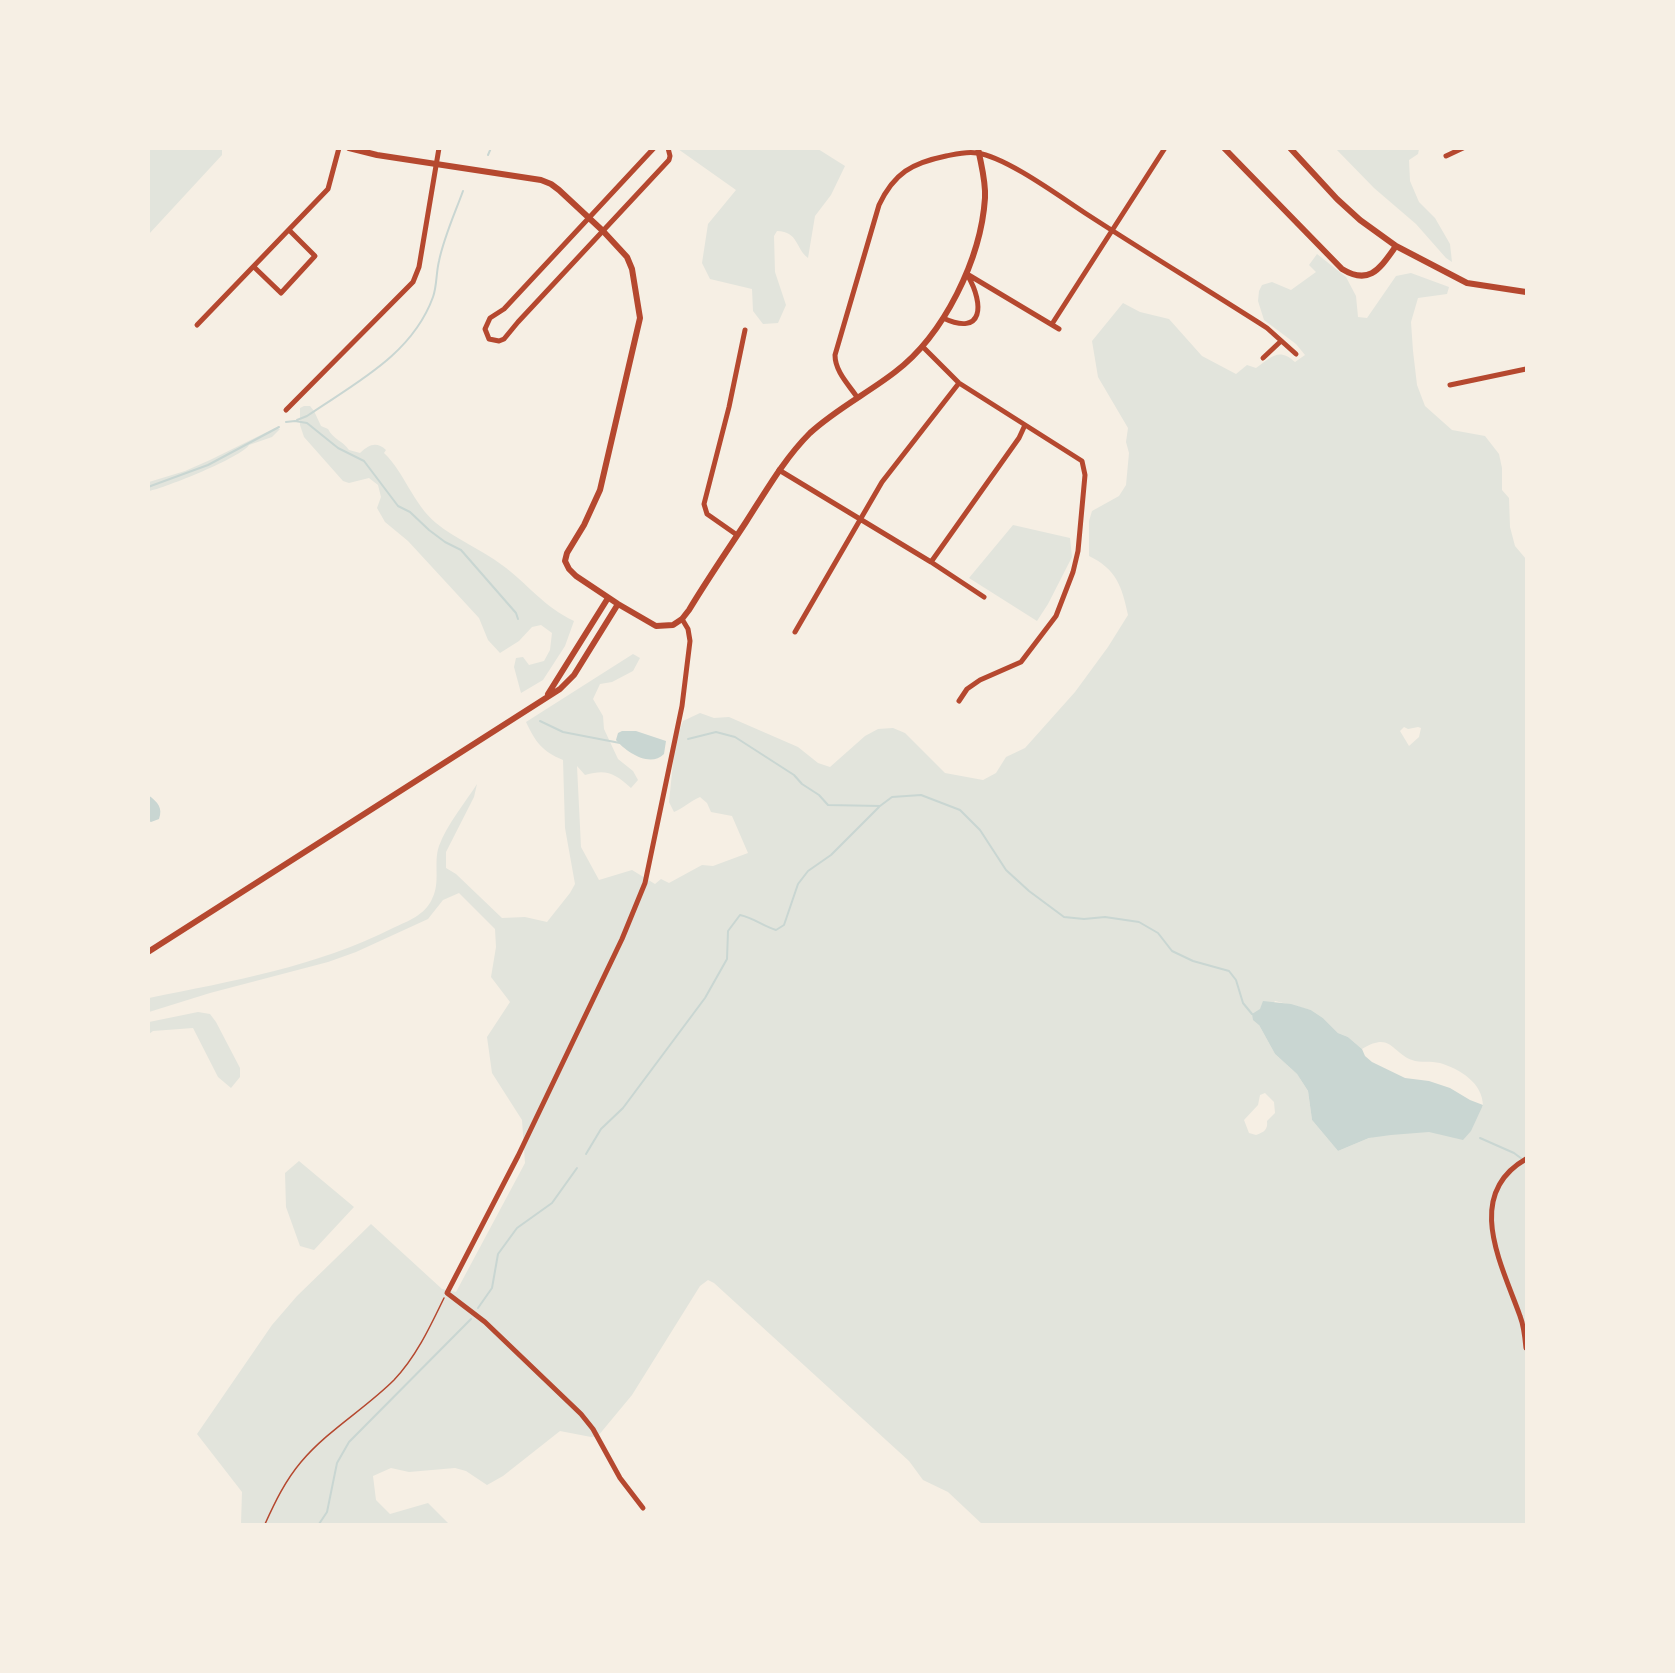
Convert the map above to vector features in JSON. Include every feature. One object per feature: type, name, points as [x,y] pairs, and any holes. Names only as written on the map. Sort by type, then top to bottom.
[{"type":"street","points":[[197,326],[328,189],[339,148]]},
{"type":"street","points":[[349,148],[377,155],[541,180],[551,184],[588,217],[627,257],[632,269],[640,318],[600,490],[584,525],[567,553],[566,561],[569,569],[576,576],[656,626],[673,625],[682,619],[779,470],[811,433],[857,397],[894,373],[923,347],[943,318],[967,274],[981,224],[985,197],[978,151]]},
{"type":"street","points":[[286,410],[413,282],[419,267],[439,148]]},
{"type":"street","points":[[654,148],[504,309],[486,323],[485,329],[489,339],[494,341],[504,339],[669,160],[668,148]]},
{"type":"street","points":[[1052,324],[1165,148]]},
{"type":"street","points":[[1224,148],[1342,269],[1352,275],[1364,277],[1375,272],[1396,246]]},
{"type":"street","points":[[1290,148],[1344,206],[1396,246],[1467,283],[1527,292]]},
{"type":"street","points":[[1446,156],[1462,148]]},
{"type":"street","points":[[857,397],[839,372],[835,363],[835,355],[884,195],[902,173],[914,165],[966,152],[978,151],[997,159],[1267,328],[1296,354]]},
{"type":"street","points":[[254,267],[280,292],[315,256],[289,230]]},
{"type":"street","points":[[943,318],[955,324],[964,324],[978,314],[980,303],[967,274]]},
{"type":"street","points":[[967,274],[1059,329]]},
{"type":"street","points":[[737,535],[707,514],[704,504],[729,407],[745,330]]},
{"type":"street","points":[[1263,358],[1280,342]]},
{"type":"street","points":[[923,347],[959,384],[1082,461],[1085,475],[1078,551],[1073,572],[1056,616],[1021,662],[980,680],[967,689],[959,701]]},
{"type":"street","points":[[1450,385],[1527,369]]},
{"type":"street","points":[[795,632],[882,482],[959,384]]},
{"type":"street","points":[[931,562],[1019,438],[1025,425]]},
{"type":"street","points":[[779,470],[931,562],[984,597]]},
{"type":"street","points":[[543,699],[554,686],[608,598]]},
{"type":"street","points":[[148,952],[560,689],[574,675],[618,604]]},
{"type":"street","points":[[643,1508],[620,1478],[593,1429],[581,1414],[485,1322],[447,1293],[518,1156],[622,939],[645,883],[682,706],[690,641],[688,629],[682,619]]},
{"type":"street","points":[[1527,1160],[1501,1180],[1492,1205],[1501,1266],[1521,1319],[1527,1348]]},
{"type":"path","points":[[265,1524],[280,1491],[302,1460],[330,1434],[363,1409],[395,1379],[410,1360],[447,1293]]},
{"type":"shaded area","points":[[149,148],[222,149],[222,155],[149,234]]},
{"type":"shaded area","points":[[678,149],[818,149],[845,166],[831,195],[815,216],[808,258],[789,234],[777,231],[774,236],[775,272],[786,305],[778,323],[763,324],[753,311],[752,289],[710,279],[702,263],[708,224],[736,190]]},
{"type":"shaded area","points":[[1336,149],[1419,149],[1418,154],[1409,160],[1410,181],[1419,202],[1435,218],[1450,244],[1452,262],[1416,224],[1374,188]]},
{"type":"shaded area","points":[[1317,254],[1346,277],[1356,296],[1358,317],[1367,318],[1396,276],[1411,273],[1449,287],[1447,294],[1418,298],[1411,322],[1417,385],[1425,406],[1452,430],[1485,436],[1499,454],[1502,468],[1502,490],[1509,498],[1510,527],[1515,546],[1526,559],[1526,1524],[982,1524],[948,1492],[923,1480],[909,1461],[708,1280],[700,1286],[632,1395],[598,1436],[591,1437],[560,1431],[503,1476],[487,1485],[466,1471],[455,1468],[409,1472],[391,1468],[373,1476],[376,1500],[390,1514],[428,1503],[449,1524],[241,1524],[242,1492],[197,1434],[272,1325],[297,1296],[371,1224],[442,1289],[456,1292],[525,1163],[522,1120],[492,1073],[487,1037],[510,1002],[491,977],[496,947],[495,929],[459,893],[443,900],[428,919],[356,952],[328,962],[210,993],[149,1012],[149,998],[242,979],[304,963],[364,942],[416,917],[429,905],[435,893],[437,852],[442,838],[477,784],[474,797],[446,852],[446,868],[456,874],[502,918],[525,917],[547,922],[575,884],[565,828],[563,760],[540,746],[526,722],[633,654],[640,658],[633,671],[612,682],[600,684],[593,699],[603,716],[604,729],[618,759],[633,771],[638,780],[631,788],[610,774],[599,772],[585,775],[577,766],[581,847],[599,880],[632,870],[655,884],[661,879],[669,883],[702,865],[713,866],[748,853],[732,816],[711,812],[707,803],[700,797],[674,812],[669,802],[675,743],[683,721],[700,713],[714,718],[729,717],[798,747],[818,763],[830,767],[865,736],[878,729],[893,728],[905,733],[945,773],[983,780],[996,773],[1006,757],[1025,748],[1075,692],[1128,615],[1120,587],[1112,573],[1089,556],[1089,521],[1092,511],[1119,496],[1126,485],[1129,453],[1126,442],[1128,428],[1098,377],[1092,341],[1123,303],[1140,312],[1169,319],[1202,356],[1236,374],[1247,365],[1256,368],[1275,355],[1284,355],[1295,362],[1305,355],[1296,344],[1264,320],[1258,301],[1259,291],[1262,285],[1272,282],[1291,290],[1316,272],[1309,265]],"holes":[[[1404,727],[1421,728],[1419,737],[1409,746],[1400,731]],[[1275,1001],[1311,1010],[1338,1033],[1348,1037],[1362,1049],[1372,1044],[1385,1042],[1412,1060],[1440,1063],[1455,1069],[1475,1084],[1483,1106],[1369,1138],[1338,1151],[1312,1120],[1308,1091],[1297,1074],[1275,1054],[1259,1025]],[[1265,1093],[1274,1102],[1275,1113],[1267,1121],[1265,1130],[1256,1135],[1249,1133],[1244,1120],[1258,1105],[1260,1095]]]},
{"type":"shaded area","points":[[310,406],[321,426],[328,429],[349,450],[360,453],[376,445],[386,450],[384,453],[398,470],[421,507],[436,523],[502,565],[545,602],[574,621],[565,646],[543,680],[521,693],[514,667],[516,658],[523,657],[529,665],[544,661],[550,650],[552,633],[541,625],[532,627],[519,641],[500,653],[488,640],[479,618],[408,541],[385,522],[377,508],[381,497],[378,485],[369,478],[349,483],[343,481],[304,437],[300,425],[300,408]]},
{"type":"shaded area","points":[[275,428],[280,429],[272,437],[249,445],[219,464],[149,491],[149,482],[185,471]]},
{"type":"shaded area","points":[[1013,525],[1070,538],[1072,557],[1037,621],[969,578]]},
{"type":"shaded area","points":[[636,731],[666,741],[664,754],[652,759],[638,757],[616,740],[618,733]]},
{"type":"shaded area","points":[[148,795],[160,808],[159,819],[151,822],[149,821]]},
{"type":"shaded area","points":[[1263,1001],[1291,1004],[1311,1010],[1338,1033],[1348,1037],[1372,1062],[1405,1078],[1429,1081],[1450,1088],[1483,1105],[1471,1131],[1463,1140],[1429,1132],[1369,1138],[1338,1151],[1312,1120],[1308,1091],[1297,1074],[1275,1054],[1259,1025],[1253,1020],[1252,1014],[1260,1009]]},
{"type":"shaded area","points":[[198,1012],[210,1014],[216,1022],[240,1068],[240,1077],[231,1088],[218,1077],[193,1028],[153,1031],[149,1034],[149,1022]]},
{"type":"shaded area","points":[[299,1161],[354,1207],[314,1250],[300,1246],[286,1207],[285,1173]]},
{"type":"waterway","points":[[488,155],[491,148]]},
{"type":"waterway","points":[[297,420],[307,416],[380,366],[411,335],[424,317],[433,297],[441,252],[463,191]]},
{"type":"waterway","points":[[286,422],[307,423],[338,448],[364,461],[398,506],[410,512],[445,542],[461,550],[516,613],[518,619]]},
{"type":"waterway","points":[[148,487],[208,465],[279,427]]},
{"type":"waterway","points":[[540,721],[563,732],[620,743]]},
{"type":"waterway","points":[[688,739],[716,732],[735,737],[794,775],[828,805],[880,806],[892,797],[921,795],[960,810],[980,830],[1006,870],[1029,891],[1064,917],[1084,919],[1105,917],[1139,922],[1158,933],[1172,951],[1193,961],[1229,971],[1236,980],[1243,1003],[1252,1014]]},
{"type":"waterway","points":[[586,1154],[601,1129],[623,1108],[705,998],[727,959],[728,931],[740,915],[776,930],[784,925],[798,884],[808,871],[831,855],[879,807]]},
{"type":"waterway","points":[[1480,1138],[1514,1153],[1526,1162]]},
{"type":"waterway","points":[[478,1308],[492,1288],[498,1254],[517,1228],[552,1203],[577,1168]]},
{"type":"waterway","points":[[319,1524],[327,1512],[337,1463],[349,1442],[471,1319]]}]
